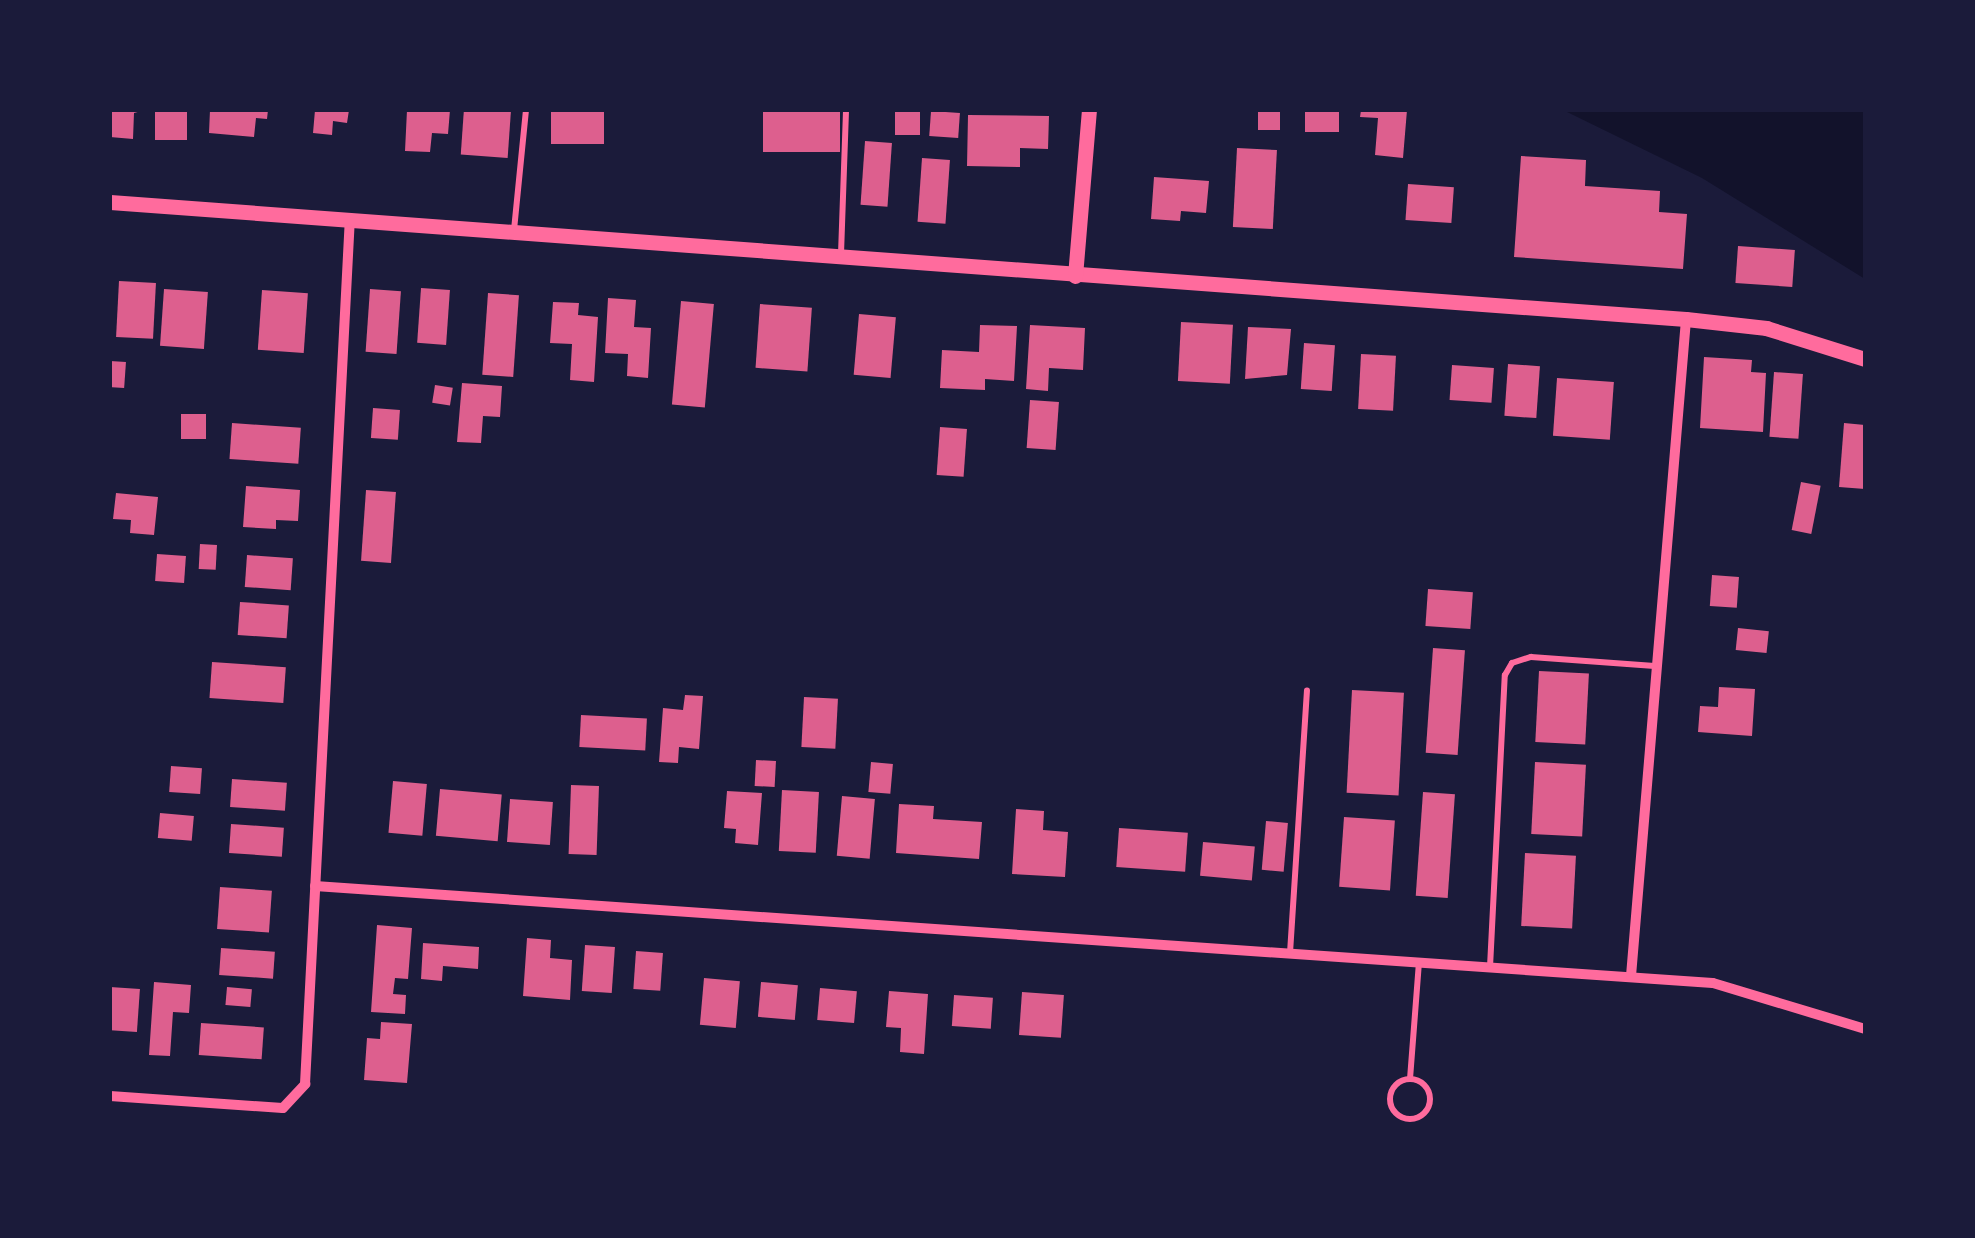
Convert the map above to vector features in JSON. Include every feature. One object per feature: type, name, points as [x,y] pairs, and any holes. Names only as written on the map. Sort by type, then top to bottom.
[{"type":"street","points":[[1075,276],[1090,110]]},
{"type":"street","points":[[110,202],[1686,319],[1766,328],[1865,359]]},
{"type":"street","points":[[110,1096],[283,1108],[305,1084],[350,218]]},
{"type":"street","points":[[1632,976],[1686,319]]},
{"type":"street","points":[[315,886],[1632,976],[1713,984],[1865,1028]]},
{"type":"lane","points":[[514,231],[526,110]]},
{"type":"lane","points":[[840,257],[846,110]]},
{"type":"lane","points":[[1490,967],[1505,675],[1512,662],[1531,657],[1655,666]]},
{"type":"lane","points":[[1290,953],[1306,691]]},
{"type":"lane","points":[[1410,1079],[1419,961]]},
{"type":"lane","points":[[1410,1079],[1429,1093],[1429,1106],[1416,1119],[1402,1118],[1390,1102],[1392,1089],[1410,1079]]},
{"type":"shaded area","points":[[1563,110],[1865,110],[1865,279],[1702,178]]},
{"type":"building","points":[[110,110],[145,110],[134,113],[133,139],[110,137]]},
{"type":"building","points":[[155,110],[187,110],[187,140],[155,140]]},
{"type":"building","points":[[210,110],[268,110],[267,119],[256,118],[254,137],[209,133]]},
{"type":"building","points":[[315,110],[349,110],[347,123],[333,121],[332,135],[313,133]]},
{"type":"building","points":[[407,110],[450,110],[448,134],[432,133],[430,152],[405,151]]},
{"type":"building","points":[[464,110],[511,110],[508,158],[461,155]]},
{"type":"building","points":[[551,110],[604,110],[604,144],[551,144]]},
{"type":"building","points":[[763,110],[840,110],[840,152],[763,152]]},
{"type":"building","points":[[895,110],[920,110],[920,135],[895,135]]},
{"type":"building","points":[[1258,110],[1280,110],[1280,130],[1258,130]]},
{"type":"building","points":[[1305,110],[1339,110],[1339,132],[1305,132]]},
{"type":"building","points":[[1361,110],[1407,110],[1403,158],[1375,155],[1378,118],[1360,117]]},
{"type":"building","points":[[931,111],[960,113],[958,138],[929,136]]},
{"type":"building","points":[[968,115],[1049,116],[1048,149],[1020,148],[1020,167],[967,166]]},
{"type":"building","points":[[865,141],[892,143],[887,207],[861,205]]},
{"type":"building","points":[[1237,148],[1277,150],[1273,229],[1233,227]]},
{"type":"building","points":[[1521,156],[1586,160],[1585,186],[1660,191],[1659,212],[1687,214],[1683,269],[1514,257]]},
{"type":"building","points":[[922,158],[950,160],[945,224],[918,222]]},
{"type":"building","points":[[1154,177],[1209,181],[1206,213],[1181,211],[1180,221],[1151,219]]},
{"type":"building","points":[[1408,184],[1454,187],[1451,223],[1405,220]]},
{"type":"building","points":[[1738,246],[1795,250],[1792,287],[1735,283]]},
{"type":"building","points":[[119,281],[156,283],[153,339],[116,337]]},
{"type":"building","points":[[421,288],[450,290],[446,345],[417,343]]},
{"type":"building","points":[[164,289],[208,292],[204,349],[160,346]]},
{"type":"building","points":[[370,289],[401,291],[397,354],[366,352]]},
{"type":"building","points":[[262,290],[308,293],[304,353],[258,350]]},
{"type":"building","points":[[488,293],[519,295],[513,377],[482,375]]},
{"type":"building","points":[[608,298],[636,300],[634,327],[651,328],[648,378],[627,376],[628,354],[605,353]]},
{"type":"building","points":[[681,301],[714,304],[705,407],[672,405]]},
{"type":"building","points":[[553,302],[579,303],[578,315],[598,317],[594,382],[570,380],[572,344],[550,343]]},
{"type":"building","points":[[760,304],[812,308],[807,371],[756,368]]},
{"type":"building","points":[[859,314],[896,317],[891,378],[854,375]]},
{"type":"building","points":[[1181,322],[1233,325],[1230,384],[1178,381]]},
{"type":"building","points":[[980,325],[1017,326],[1014,381],[985,379],[985,390],[940,388],[942,350],[979,352]]},
{"type":"building","points":[[1030,325],[1085,328],[1083,370],[1049,368],[1048,391],[1026,389]]},
{"type":"building","points":[[1248,327],[1291,329],[1287,375],[1245,379]]},
{"type":"building","points":[[1304,343],[1335,345],[1332,391],[1301,389]]},
{"type":"building","points":[[1361,354],[1396,356],[1393,411],[1358,409]]},
{"type":"building","points":[[1704,357],[1752,360],[1751,372],[1766,373],[1763,432],[1700,428]]},
{"type":"building","points":[[110,361],[126,362],[124,388],[110,387]]},
{"type":"building","points":[[1508,364],[1540,366],[1536,418],[1504,416]]},
{"type":"building","points":[[1452,365],[1494,368],[1491,403],[1450,400]]},
{"type":"building","points":[[1774,372],[1803,374],[1798,439],[1769,437]]},
{"type":"building","points":[[1557,378],[1614,382],[1610,440],[1553,436]]},
{"type":"building","points":[[462,383],[502,386],[500,417],[483,416],[481,443],[457,442]]},
{"type":"building","points":[[435,385],[453,388],[450,406],[432,403]]},
{"type":"building","points":[[1030,400],[1059,402],[1056,450],[1027,448]]},
{"type":"building","points":[[373,408],[400,410],[398,440],[371,438]]},
{"type":"building","points":[[181,414],[206,414],[206,439],[181,439]]},
{"type":"building","points":[[232,423],[301,428],[298,464],[229,459]]},
{"type":"building","points":[[1844,423],[1865,425],[1865,489],[1839,487]]},
{"type":"building","points":[[940,427],[967,429],[964,477],[937,475]]},
{"type":"building","points":[[1801,482],[1821,486],[1811,534],[1792,530]]},
{"type":"building","points":[[246,486],[300,490],[298,521],[276,520],[276,529],[243,527]]},
{"type":"building","points":[[366,490],[396,492],[391,563],[361,561]]},
{"type":"building","points":[[116,493],[158,497],[154,535],[130,533],[131,520],[113,519]]},
{"type":"building","points":[[200,544],[217,545],[216,570],[199,569]]},
{"type":"building","points":[[157,554],[186,556],[184,583],[155,581]]},
{"type":"building","points":[[247,555],[293,558],[291,590],[245,587]]},
{"type":"building","points":[[1712,575],[1739,577],[1737,608],[1710,606]]},
{"type":"building","points":[[1428,589],[1473,592],[1470,629],[1425,626]]},
{"type":"building","points":[[240,602],[289,605],[287,638],[238,635]]},
{"type":"building","points":[[1738,628],[1769,631],[1767,653],[1736,650]]},
{"type":"building","points":[[1433,648],[1465,650],[1458,755],[1426,753]]},
{"type":"building","points":[[212,662],[286,667],[283,703],[209,698]]},
{"type":"building","points":[[1539,671],[1589,674],[1585,745],[1535,742]]},
{"type":"building","points":[[1719,687],[1755,689],[1752,736],[1698,732],[1700,706],[1718,707]]},
{"type":"building","points":[[1352,690],[1404,693],[1399,796],[1347,793]]},
{"type":"building","points":[[685,695],[703,696],[699,749],[679,747],[678,763],[659,762],[663,708],[683,710]]},
{"type":"building","points":[[804,697],[838,699],[835,749],[801,747]]},
{"type":"building","points":[[581,715],[647,718],[645,750],[579,747]]},
{"type":"building","points":[[756,760],[776,761],[775,787],[755,786]]},
{"type":"building","points":[[871,762],[893,764],[890,794],[868,792]]},
{"type":"building","points":[[1535,762],[1586,765],[1582,837],[1531,834]]},
{"type":"building","points":[[171,766],[202,768],[200,794],[169,792]]},
{"type":"building","points":[[232,779],[287,783],[285,811],[230,807]]},
{"type":"building","points":[[393,781],[427,784],[422,836],[388,833]]},
{"type":"building","points":[[571,785],[599,786],[597,855],[569,854]]},
{"type":"building","points":[[440,789],[502,794],[498,841],[436,836]]},
{"type":"building","points":[[782,790],[819,792],[816,853],[779,851]]},
{"type":"building","points":[[727,791],[762,793],[758,845],[735,843],[736,829],[724,828]]},
{"type":"building","points":[[1423,792],[1455,794],[1448,898],[1416,896]]},
{"type":"building","points":[[842,796],[875,799],[870,859],[837,856]]},
{"type":"building","points":[[510,799],[553,802],[550,845],[507,842]]},
{"type":"building","points":[[899,804],[934,806],[933,819],[982,822],[979,859],[896,853]]},
{"type":"building","points":[[1016,809],[1044,811],[1043,830],[1068,832],[1065,877],[1012,874]]},
{"type":"building","points":[[160,813],[194,816],[192,841],[158,838]]},
{"type":"building","points":[[1344,817],[1395,821],[1390,890],[1339,887]]},
{"type":"building","points":[[1266,821],[1288,823],[1284,872],[1262,870]]},
{"type":"building","points":[[231,824],[284,828],[282,857],[229,853]]},
{"type":"building","points":[[1119,828],[1188,833],[1185,872],[1116,867]]},
{"type":"building","points":[[1203,842],[1255,847],[1252,880],[1200,876]]},
{"type":"building","points":[[1525,853],[1576,856],[1572,929],[1521,926]]},
{"type":"building","points":[[220,887],[272,891],[269,933],[217,929]]},
{"type":"building","points":[[377,925],[412,928],[408,979],[395,978],[393,994],[406,995],[405,1014],[371,1012]]},
{"type":"building","points":[[527,938],[551,940],[550,958],[572,960],[570,1000],[523,996]]},
{"type":"building","points":[[423,943],[479,947],[478,969],[443,966],[442,981],[421,979]]},
{"type":"building","points":[[585,945],[615,947],[612,993],[582,991]]},
{"type":"building","points":[[221,948],[275,952],[273,979],[219,975]]},
{"type":"building","points":[[636,951],[663,953],[660,991],[633,989]]},
{"type":"building","points":[[704,978],[740,981],[736,1028],[700,1025]]},
{"type":"building","points":[[154,982],[191,985],[189,1013],[173,1012],[170,1056],[149,1055]]},
{"type":"building","points":[[761,982],[798,985],[795,1020],[758,1017]]},
{"type":"building","points":[[110,987],[140,989],[137,1032],[110,1030]]},
{"type":"building","points":[[227,987],[252,989],[250,1007],[225,1005]]},
{"type":"building","points":[[820,988],[857,991],[854,1023],[817,1020]]},
{"type":"building","points":[[889,991],[928,994],[924,1054],[900,1052],[901,1028],[886,1027]]},
{"type":"building","points":[[1022,992],[1064,995],[1061,1038],[1019,1035]]},
{"type":"building","points":[[954,995],[993,998],[991,1029],[952,1026]]},
{"type":"building","points":[[381,1022],[412,1024],[407,1083],[364,1080],[367,1038],[380,1039]]},
{"type":"building","points":[[201,1023],[264,1027],[262,1059],[199,1055]]}]
